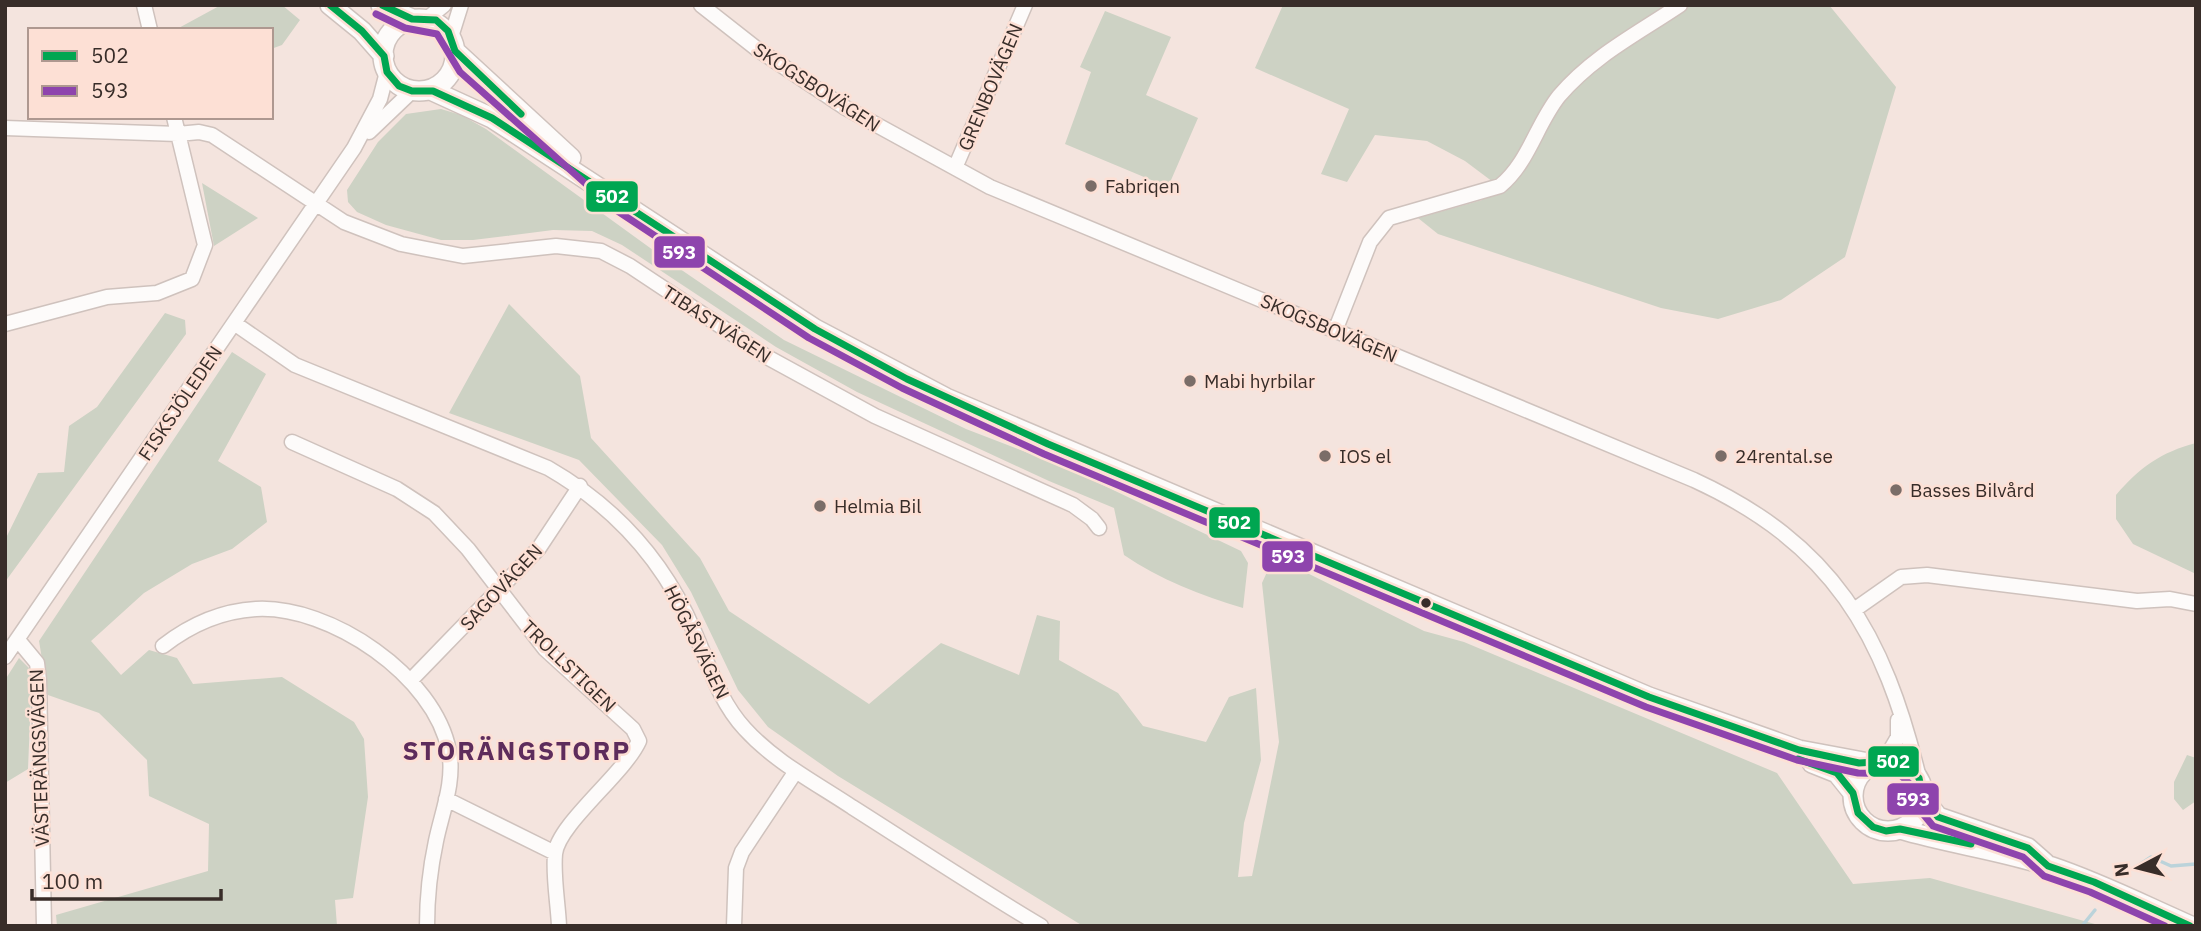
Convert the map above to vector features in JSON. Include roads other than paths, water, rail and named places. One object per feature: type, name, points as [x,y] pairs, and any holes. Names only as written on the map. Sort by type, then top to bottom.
[{"type":"main road","points":[[330,5],[362,31],[398,86],[412,91],[433,91],[492,118],[620,199],[815,329],[936,394],[1649,697],[1736,738],[1838,773],[1853,793],[1858,813],[1867,824],[1879,830],[1900,829],[1963,842],[2048,866],[2191,926]]},
{"type":"main road","points":[[381,5],[442,25],[453,44],[620,199]]},
{"type":"main road","points":[[386,64],[390,33],[420,18]]},
{"type":"main road","points":[[433,91],[451,70],[453,44]]},
{"type":"main road","points":[[1649,697],[1800,750],[1904,764],[1919,778],[1923,798],[1938,817],[2028,848],[2048,866]]},
{"type":"main road","points":[[1853,793],[1860,774],[1879,762]]},
{"type":"main road","points":[[1900,829],[1916,817],[1923,798]]},
{"type":"street","points":[[144,5],[150,28]]},
{"type":"street","points":[[420,18],[444,5]]},
{"type":"street","points":[[453,44],[461,5]]},
{"type":"street","name":"SKOGSBOVÄGEN","points":[[701,5],[757,49],[844,107],[955,169],[1056,215],[1730,497],[1780,528],[1815,561],[1867,629],[1897,705],[1919,778]]},
{"type":"street","name":"GRENBOVÄGEN","points":[[955,169],[1025,5]]},
{"type":"street","points":[[1335,331],[1370,242],[1389,218],[1500,186],[1514,175],[1546,115],[1560,96],[1595,60],[1621,40],[1680,5]]},
{"type":"street","name":"FISKSJÖLEDEN","points":[[5,657],[354,148],[380,99],[386,64]]},
{"type":"street","name":"FISKSJÖLEDEN","points":[[354,148],[412,91]]},
{"type":"street","points":[[5,324],[107,297],[157,293],[192,279],[202,260],[205,245],[174,119]]},
{"type":"street","name":"TIBASTVÄGEN","points":[[5,128],[178,134],[199,132],[212,135],[233,147],[316,205],[344,222],[370,233],[437,252],[484,256],[556,246],[601,251],[630,266],[728,333],[811,382],[874,416],[1008,479],[1073,505],[1099,527]]},
{"type":"street","name":"HÖGÅSVÄGEN","points":[[234,323],[295,365],[548,468],[580,486],[608,508],[660,569],[685,611],[720,694],[743,727],[773,755],[796,771],[1041,926]]},
{"type":"street","name":"TROLLSTIGEN","points":[[292,442],[418,501],[449,527],[545,649],[634,729],[639,741],[633,755],[561,839],[555,853]]},
{"type":"street","name":"SAGOVÄGEN","points":[[411,680],[539,548],[580,486]]},
{"type":"street","points":[[1854,610],[1901,577],[1927,575],[2137,601],[2170,598],[2196,604]]},
{"type":"street","points":[[163,646],[200,622],[242,611],[279,610],[313,618],[344,632],[373,650],[411,680],[440,722],[446,738],[450,775],[429,879],[428,926]]},
{"type":"street","name":"VÄSTERÄNGSVÄGEN","points":[[18,640],[37,663],[39,680],[44,926]]},
{"type":"street","name":"SKOGSBOVÄGEN","points":[[1879,762],[1898,737],[1897,705]]},
{"type":"street","points":[[734,926],[736,868],[742,852],[796,771]]},
{"type":"street","points":[[446,799],[555,853],[559,926]]},
{"type":"waterway","points":[[2133,869],[2151,857],[2171,866],[2196,864]]},
{"type":"waterway","points":[[2082,926],[2095,910]]},
{"type":"place","name":"Fabriqen","points":[[1091,186]]},
{"type":"place","name":"Mabi hyrbilar","points":[[1190,381]]},
{"type":"place","name":"IOS el","points":[[1325,456]]},
{"type":"place","name":"24rental.se","points":[[1721,456]]},
{"type":"place","name":"Basses Bilvård","points":[[1896,490]]},
{"type":"place","name":"Helmia Bil","points":[[820,506]]},
{"type":"district","name":"STORÄNGSTORP","points":[[517,751]]}]
